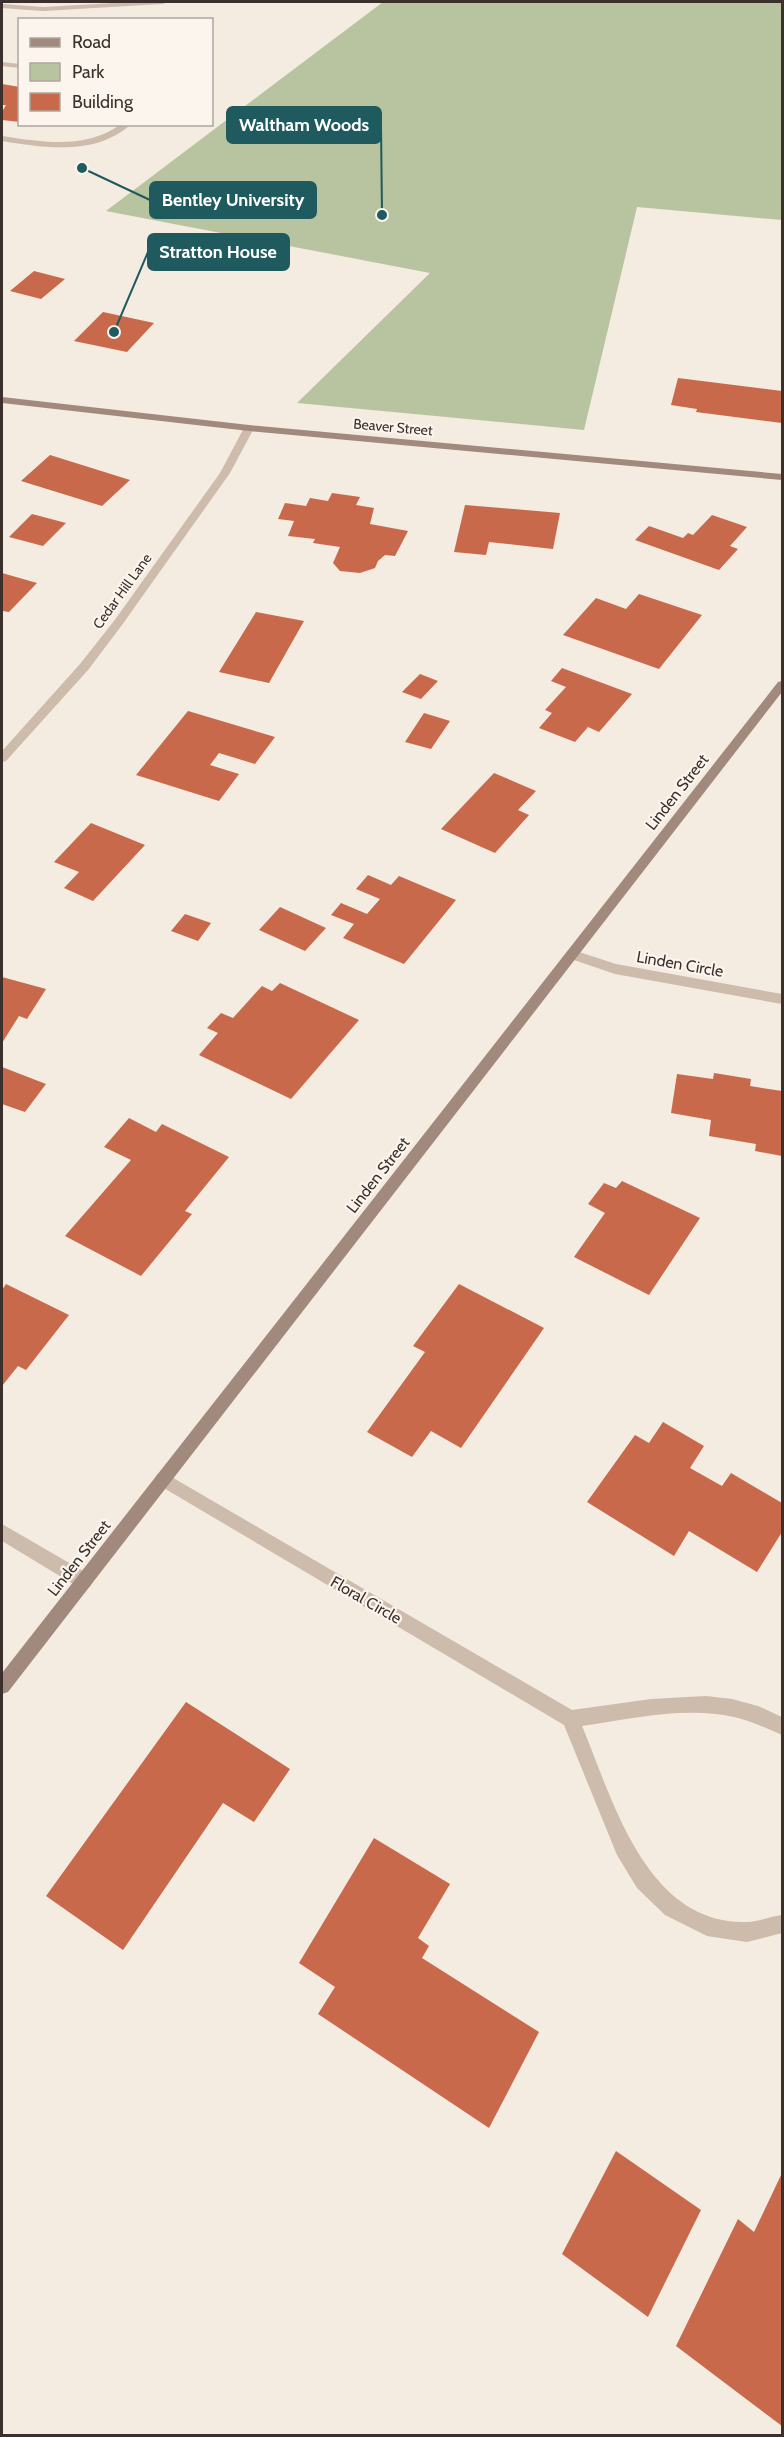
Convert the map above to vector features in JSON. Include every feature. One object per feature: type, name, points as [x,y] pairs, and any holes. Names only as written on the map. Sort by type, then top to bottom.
[{"type":"street","points":[[2,6],[43,9],[163,2]]},
{"type":"street","points":[[2,64],[18,66]]},
{"type":"street","points":[[2,139],[50,144],[92,142],[119,132],[125,126]]},
{"type":"street","name":"Beaver Street","points":[[2,400],[249,428],[783,477]]},
{"type":"street","name":"Cedar Hill Lane","points":[[2,758],[84,668],[225,473],[249,428]]},
{"type":"street","name":"Linden Street","points":[[2,1686],[783,685]]},
{"type":"street","name":"Linden Circle","points":[[573,955],[615,969],[783,999]]},
{"type":"street","name":"Floral Circle","points":[[163,1479],[570,1719]]},
{"type":"street","points":[[2,1532],[84,1581]]},
{"type":"street","points":[[783,1726],[764,1715],[727,1706],[686,1705],[570,1719],[624,1848],[644,1881],[672,1908],[707,1926],[737,1931],[747,1932],[783,1924]]},
{"type":"green space","points":[[383,2],[782,2],[782,220],[637,207],[584,430],[297,403],[430,273],[106,211]]},
{"type":"building","points":[[2,84],[18,87],[18,122],[2,120],[2,112],[6,105],[2,105]]},
{"type":"building","points":[[34,271],[65,279],[41,299],[10,291]]},
{"type":"building","points":[[103,312],[154,323],[127,352],[74,341]]},
{"type":"building","points":[[678,378],[782,391],[782,423],[696,412],[697,409],[671,405]]},
{"type":"building","points":[[50,455],[130,480],[102,506],[21,481]]},
{"type":"building","points":[[332,493],[360,497],[356,505],[374,508],[370,524],[408,531],[395,556],[385,555],[378,561],[375,568],[360,573],[340,571],[333,563],[340,547],[313,543],[315,539],[288,536],[294,521],[278,519],[285,503],[306,506],[310,498],[328,501]]},
{"type":"building","points":[[465,505],[560,513],[553,549],[489,542],[486,555],[454,552]]},
{"type":"building","points":[[32,514],[66,523],[43,546],[9,537]]},
{"type":"building","points":[[712,515],[747,527],[730,546],[738,549],[719,570],[635,540],[649,526],[683,538],[688,533],[693,535]]},
{"type":"building","points":[[2,573],[37,583],[9,612],[3,611],[2,613]]},
{"type":"building","points":[[639,594],[702,615],[659,669],[563,635],[596,598],[626,609]]},
{"type":"building","points":[[256,612],[304,621],[269,683],[219,672]]},
{"type":"building","points":[[562,668],[632,694],[599,732],[588,727],[575,742],[539,728],[552,713],[545,710],[566,687],[551,681]]},
{"type":"building","points":[[420,674],[438,681],[421,699],[402,692]]},
{"type":"building","points":[[188,711],[275,737],[255,764],[219,753],[210,765],[239,774],[219,801],[136,775]]},
{"type":"building","points":[[424,713],[450,721],[431,749],[405,742]]},
{"type":"building","points":[[494,773],[536,791],[518,810],[529,815],[495,853],[441,829]]},
{"type":"building","points":[[91,823],[145,845],[93,901],[64,888],[79,872],[54,862]]},
{"type":"building","points":[[368,875],[391,885],[399,876],[456,900],[404,964],[343,938],[354,924],[331,915],[341,903],[367,914],[380,899],[356,889]]},
{"type":"building","points":[[280,907],[326,928],[305,951],[259,930]]},
{"type":"building","points":[[185,914],[211,923],[198,941],[171,931]]},
{"type":"building","points":[[2,977],[46,989],[27,1019],[19,1016],[2,1043]]},
{"type":"building","points":[[280,983],[359,1020],[291,1099],[199,1055],[218,1033],[207,1028],[221,1013],[233,1018],[262,986],[272,991]]},
{"type":"building","points":[[2,1067],[46,1084],[25,1112],[2,1104]]},
{"type":"building","points":[[714,1073],[751,1079],[750,1086],[782,1091],[782,1156],[755,1151],[756,1144],[709,1136],[711,1120],[671,1113],[677,1074],[713,1079]]},
{"type":"building","points":[[129,1118],[156,1132],[162,1124],[229,1157],[185,1211],[192,1214],[141,1276],[65,1236],[131,1160],[104,1147]]},
{"type":"building","points":[[622,1181],[700,1218],[649,1295],[574,1257],[605,1213],[588,1204],[604,1183],[616,1188]]},
{"type":"building","points":[[6,1284],[69,1315],[26,1370],[18,1366],[2,1386],[2,1290]]},
{"type":"building","points":[[459,1284],[544,1328],[461,1448],[431,1431],[412,1457],[367,1432],[425,1352],[413,1346]]},
{"type":"building","points":[[663,1422],[704,1446],[690,1468],[722,1486],[731,1473],[782,1503],[782,1532],[757,1572],[689,1531],[674,1556],[587,1502],[635,1435],[649,1443]]},
{"type":"building","points":[[186,1702],[290,1769],[254,1822],[223,1803],[123,1950],[46,1896]]},
{"type":"building","points":[[374,1838],[450,1884],[418,1938],[429,1946],[422,1958],[539,2032],[489,2128],[318,2014],[335,1987],[299,1963]]},
{"type":"building","points":[[616,2151],[701,2210],[648,2317],[562,2254]]},
{"type":"building","points":[[782,2173],[782,2426],[676,2346],[738,2219],[754,2232]]},
{"type":"place","name":"Bentley University","points":[[82,168]]},
{"type":"place","name":"Waltham Woods","points":[[382,215]]},
{"type":"place","name":"Stratton House","points":[[114,332]]}]
